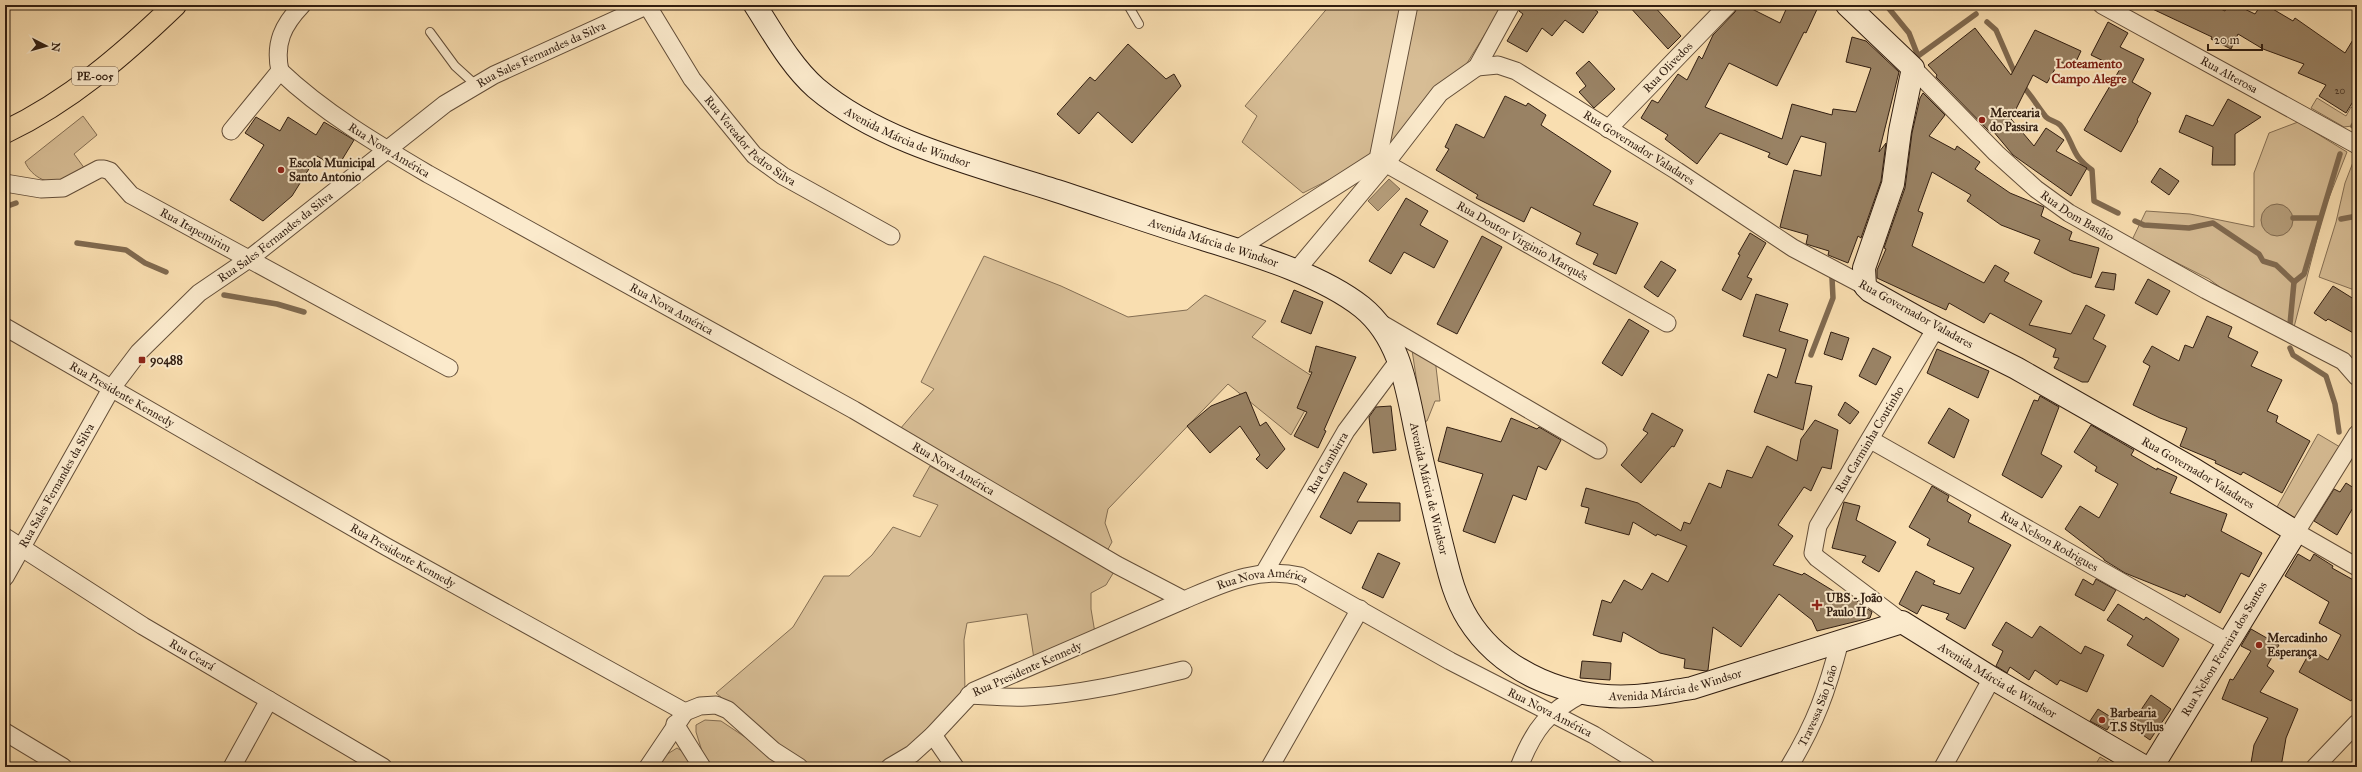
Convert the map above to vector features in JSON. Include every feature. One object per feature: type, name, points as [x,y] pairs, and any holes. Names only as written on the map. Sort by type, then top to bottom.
[{"type":"main road","name":"PE-005","points":[[5,132],[29,121],[69,96],[113,62],[175,5]]},
{"type":"street","points":[[231,131],[280,71],[277,55],[281,33],[290,17],[302,5]]},
{"type":"street","name":"Rua Sales Fernandes da Silva","points":[[5,577],[111,389],[140,352],[170,320],[200,293],[249,259],[446,104],[494,75],[648,5]]},
{"type":"street","name":"Rua Vereador Pedro Silva","points":[[648,5],[692,79],[754,155],[782,176],[891,236]]},
{"type":"street","name":"Avenida Márcia de Windsor","points":[[755,5],[779,44],[814,86],[846,110],[879,128],[966,163],[1236,250],[1330,287],[1362,308],[1375,320],[1399,360],[1450,578],[1469,621],[1496,653],[1534,678],[1557,688],[1584,693],[1632,697],[1692,688],[1902,622],[1992,678],[2145,767]]},
{"type":"street","points":[[1236,250],[1382,161],[1409,5]]},
{"type":"street","points":[[1295,272],[1382,161],[1440,93],[1477,67],[1511,5]]},
{"type":"street","name":"Rua Olivedos","points":[[1608,129],[1728,5]]},
{"type":"street","name":"Rua Dom Basílio","points":[[1847,5],[1913,68],[1996,153],[2036,189],[2069,213],[2206,290],[2343,361],[2354,372]]},
{"type":"street","name":"Rua Alterosa","points":[[2102,5],[2357,145]]},
{"type":"street","name":"Rua Governador Valadares","points":[[1477,67],[1498,65],[1516,71],[1677,171],[1799,251],[1865,286],[1870,291],[1936,328],[2016,368],[2195,470],[2296,532],[2357,567]]},
{"type":"street","points":[[1865,286],[1864,268],[1893,184],[1900,131],[1913,68]]},
{"type":"street","name":"Rua Nova América","points":[[280,71],[297,87],[387,150],[854,410],[1117,565],[1184,600],[1240,577],[1264,573],[1286,573],[1300,576],[1450,661],[1594,735],[1646,767]]},
{"type":"street","name":"Rua Doutor Virginio Marquês","points":[[1382,161],[1667,323]]},
{"type":"street","name":"Rua Itapemirim","points":[[5,183],[40,189],[63,188],[100,169],[110,171],[131,195],[449,368]]},
{"type":"street","points":[[1375,320],[1598,450]]},
{"type":"street","name":"Rua Presidente Kennedy","points":[[5,327],[680,718]]},
{"type":"street","name":"Rua Carminha Coutinho","points":[[1902,622],[1813,553],[1818,526],[1936,328]]},
{"type":"street","name":"Rua Cambirra","points":[[1264,573],[1346,431],[1399,360]]},
{"type":"street","points":[[2296,532],[2357,434]]},
{"type":"street","name":"Rua Nelson Rodrigues","points":[[1870,440],[2227,642]]},
{"type":"street","name":"Rua Nelson Ferreira dos Santos","points":[[2152,767],[2227,642],[2296,532]]},
{"type":"street","name":"Rua Ceará","points":[[5,537],[23,547],[142,626],[384,767]]},
{"type":"street","name":"Rua Presidente Kennedy","points":[[890,767],[912,754],[933,735],[968,695],[974,691],[1052,656],[1109,634],[1184,600]]},
{"type":"street","points":[[1270,767],[1360,609]]},
{"type":"street","name":"Travessa São João","points":[[1789,767],[1809,735],[1820,710],[1840,641]]},
{"type":"street","points":[[968,695],[1026,698],[1052,695],[1084,691],[1183,670]]},
{"type":"street","points":[[1942,767],[1992,678]]},
{"type":"street","points":[[1519,767],[1535,731],[1552,714],[1584,693]]},
{"type":"street","points":[[232,767],[270,700]]},
{"type":"street","points":[[648,767],[680,718],[700,706],[716,705],[728,710],[774,751],[799,767]]},
{"type":"street","points":[[680,718],[702,767]]},
{"type":"street","points":[[2315,767],[2357,723]]},
{"type":"street","points":[[5,732],[63,767]]},
{"type":"street","points":[[933,735],[955,767]]},
{"type":"lane","points":[[1128,5],[1139,24]]},
{"type":"lane","points":[[430,32],[455,66],[477,86]]},
{"type":"shaded area","points":[[1330,5],[1404,5],[1370,159],[1303,193],[1242,142],[1257,116],[1245,106]]},
{"type":"shaded area","points":[[1414,5],[1503,5],[1464,68],[1382,153]]},
{"type":"shaded area","points":[[2317,98],[2346,116],[2351,107],[2357,111],[2357,116],[2352,126],[2344,127],[2311,108]]},
{"type":"shaded area","points":[[83,116],[97,135],[74,154],[85,169],[72,179],[61,182],[42,179],[32,172],[25,162]]},
{"type":"shaded area","points":[[2298,122],[2347,152],[2325,208],[2293,331],[2262,318],[2209,279],[2132,240],[2146,211],[2190,214],[2254,227],[2254,173],[2269,133]]},
{"type":"shaded area","points":[[2357,152],[2357,291],[2319,277],[2336,222],[2345,183]]},
{"type":"shaded area","points":[[1389,179],[1400,189],[1378,211],[1368,201]]},
{"type":"shaded area","points":[[2274,204],[2280,204],[2289,208],[2293,220],[2289,232],[2280,236],[2274,236],[2265,232],[2261,223],[2261,217],[2265,208]]},
{"type":"shaded area","points":[[984,256],[1061,286],[1128,317],[1187,310],[1205,295],[1266,321],[1252,337],[1321,382],[1291,435],[1228,384],[1108,509],[1105,523],[1112,542],[1107,551],[900,429],[934,389],[921,382]]},
{"type":"shaded area","points":[[1410,337],[1434,350],[1440,401],[1435,401],[1427,421],[1423,422]]},
{"type":"shaded area","points":[[2318,434],[2340,447],[2298,520],[2277,507]]},
{"type":"shaded area","points":[[930,466],[1115,570],[1106,585],[1091,593],[1091,609],[1095,633],[1034,659],[1027,614],[967,623],[964,640],[965,692],[905,753],[877,767],[804,767],[716,693],[793,627],[824,576],[849,576],[872,555],[893,527],[920,537],[938,505],[913,496]]},
{"type":"shaded area","points":[[705,720],[721,721],[790,767],[707,767],[696,732],[696,725]]},
{"type":"shaded area","points":[[677,748],[685,753],[695,767],[656,767],[661,758]]},
{"type":"shaded area","points":[[2100,757],[2117,767],[2094,767]]},
{"type":"building","points":[[1521,5],[1589,5],[1598,12],[1583,33],[1565,20],[1552,36],[1542,28],[1527,52],[1507,41],[1523,14],[1519,11]]},
{"type":"building","points":[[1628,5],[1653,5],[1681,36],[1668,49]]},
{"type":"building","points":[[1738,5],[1744,5],[1780,23],[1788,5],[1819,5],[1806,33],[1804,32],[1777,86],[1729,63],[1705,107],[1782,139],[1792,104],[1832,115],[1833,109],[1856,112],[1871,68],[1846,62],[1852,37],[1866,41],[1899,72],[1879,152],[1886,143],[1881,181],[1861,238],[1858,236],[1848,263],[1828,255],[1829,251],[1806,244],[1808,235],[1780,227],[1794,170],[1821,176],[1826,143],[1801,136],[1787,165],[1768,157],[1770,153],[1720,133],[1697,164],[1665,139],[1668,135],[1641,118],[1652,100],[1658,103],[1678,74],[1687,80],[1699,56],[1702,59],[1713,35],[1735,12]]},
{"type":"building","points":[[2144,5],[2213,5],[2225,11],[2228,5],[2236,5],[2255,14],[2261,5],[2266,5],[2293,21],[2295,18],[2345,53],[2357,33],[2357,95],[2346,113],[2319,96],[2326,85],[2298,73],[2304,64],[2263,49],[2238,34],[2231,49],[2211,39],[2212,37]]},
{"type":"building","points":[[2108,22],[2128,33],[2120,47],[2144,59],[2132,82],[2151,93],[2121,152],[2084,130],[2120,69],[2091,55]]},
{"type":"building","points":[[1975,28],[2011,75],[2035,30],[2081,51],[2074,66],[2059,62],[2047,83],[2033,75],[2011,119],[2034,146],[2046,128],[2064,140],[2056,151],[2087,168],[2071,196],[2013,155],[1993,131],[1991,133],[1936,77],[1937,75],[1928,65]]},
{"type":"building","points":[[1128,44],[1166,79],[1174,74],[1181,86],[1132,143],[1098,112],[1079,134],[1057,114],[1090,77],[1095,81]]},
{"type":"building","points":[[1589,61],[1615,89],[1594,108],[1579,92],[1586,86],[1576,73]]},
{"type":"building","points":[[1923,93],[1945,115],[1929,136],[1955,150],[1957,146],[1980,162],[1975,169],[2010,193],[2044,207],[2041,216],[2072,232],[2069,240],[2099,248],[2091,278],[2073,273],[2034,253],[2040,240],[2001,225],[1967,201],[1971,195],[1932,172],[1918,211],[1923,213],[1912,246],[1984,283],[1995,265],[2009,273],[2004,281],[2042,301],[2029,325],[2071,334],[2086,305],[2105,315],[2093,339],[2106,346],[2088,382],[2082,382],[2054,368],[2059,358],[2053,357],[2056,349],[1990,313],[1984,323],[1949,303],[1946,310],[1877,278],[1877,270],[1886,249],[1884,248],[1905,188],[1912,133],[1920,98]]},
{"type":"building","points":[[1505,96],[1526,106],[1528,103],[1546,115],[1541,125],[1611,171],[1593,205],[1638,223],[1616,274],[1593,264],[1598,254],[1576,244],[1581,233],[1531,207],[1524,222],[1476,198],[1478,195],[1436,170],[1449,149],[1445,147],[1456,124],[1484,138]]},
{"type":"building","points":[[2228,99],[2261,117],[2235,134],[2235,165],[2212,165],[2213,147],[2179,132],[2186,115],[2213,126]]},
{"type":"building","points":[[256,117],[280,131],[288,117],[316,135],[324,122],[354,140],[337,168],[317,156],[292,196],[263,221],[230,200],[264,145],[245,133]]},
{"type":"building","points":[[2160,168],[2179,181],[2169,195],[2151,182]]},
{"type":"building","points":[[1406,198],[1428,211],[1420,225],[1448,241],[1434,268],[1404,252],[1391,274],[1369,261]]},
{"type":"building","points":[[1750,233],[1766,243],[1747,277],[1752,279],[1741,300],[1722,290],[1740,255],[1738,254]]},
{"type":"building","points":[[1482,236],[1502,247],[1457,334],[1437,324]]},
{"type":"building","points":[[1661,261],[1676,270],[1658,297],[1644,287]]},
{"type":"building","points":[[2102,272],[2116,274],[2114,290],[2095,287]]},
{"type":"building","points":[[2148,279],[2170,291],[2157,315],[2135,303]]},
{"type":"building","points":[[2333,286],[2357,301],[2357,335],[2328,319],[2326,321],[2314,313]]},
{"type":"building","points":[[1294,290],[1323,302],[1311,334],[1281,322]]},
{"type":"building","points":[[1756,294],[1788,304],[1779,331],[1808,340],[1795,383],[1812,386],[1803,430],[1754,412],[1768,374],[1777,378],[1786,349],[1743,336]]},
{"type":"building","points":[[2207,316],[2232,327],[2228,337],[2258,352],[2251,366],[2282,380],[2267,411],[2278,416],[2276,422],[2310,441],[2282,493],[2243,472],[2241,475],[2215,463],[2216,461],[2180,446],[2187,428],[2160,418],[2133,405],[2150,366],[2143,362],[2152,346],[2179,361],[2185,345],[2193,348]]},
{"type":"building","points":[[1629,319],[1649,331],[1622,376],[1602,363]]},
{"type":"building","points":[[1831,332],[1849,338],[1842,360],[1824,354]]},
{"type":"building","points":[[1316,346],[1356,357],[1324,430],[1326,431],[1318,448],[1294,436],[1307,412],[1297,408],[1312,372],[1309,372]]},
{"type":"building","points":[[1873,348],[1891,357],[1876,385],[1859,376]]},
{"type":"building","points":[[1937,349],[1989,371],[1978,398],[1927,373]]},
{"type":"building","points":[[1246,392],[1260,426],[1266,422],[1285,449],[1267,469],[1256,459],[1260,455],[1240,426],[1210,453],[1187,426],[1211,406]]},
{"type":"building","points":[[2040,396],[2059,407],[2041,454],[2062,466],[2042,498],[2002,475],[2034,400],[2038,401]]},
{"type":"building","points":[[1845,402],[1859,412],[1850,424],[1838,415]]},
{"type":"building","points":[[1391,406],[1396,450],[1373,453],[1369,417],[1376,407]]},
{"type":"building","points":[[1949,408],[1969,420],[1954,458],[1928,443]]},
{"type":"building","points":[[1652,413],[1683,430],[1674,447],[1672,446],[1641,483],[1621,465],[1648,433],[1643,430]]},
{"type":"building","points":[[1511,418],[1537,429],[1539,427],[1561,440],[1546,470],[1538,466],[1526,500],[1513,495],[1495,543],[1463,531],[1483,474],[1438,461],[1447,427],[1501,442]]},
{"type":"building","points":[[1815,420],[1838,430],[1831,469],[1822,467],[1811,491],[1804,487],[1778,525],[1793,536],[1773,565],[1802,575],[1804,573],[1845,598],[1857,601],[1872,612],[1870,618],[1817,631],[1812,620],[1779,594],[1741,647],[1713,627],[1708,670],[1706,671],[1684,668],[1685,659],[1660,653],[1623,632],[1621,642],[1593,635],[1602,600],[1611,603],[1624,580],[1642,590],[1652,573],[1668,582],[1687,546],[1657,534],[1656,536],[1633,522],[1629,535],[1585,523],[1589,508],[1581,506],[1586,488],[1638,503],[1681,531],[1684,522],[1690,524],[1709,483],[1721,488],[1727,470],[1752,478],[1767,446],[1797,461],[1801,439]]},
{"type":"building","points":[[2091,425],[2134,450],[2131,455],[2157,470],[2157,468],[2177,477],[2170,493],[2227,514],[2221,531],[2262,553],[2249,577],[2241,573],[2220,613],[2186,594],[2185,597],[2125,573],[2104,560],[2065,529],[2080,506],[2099,518],[2118,484],[2095,471],[2097,467],[2074,452]]},
{"type":"building","points":[[1344,472],[1367,484],[1357,502],[1400,503],[1400,521],[1358,521],[1351,534],[1320,517]]},
{"type":"building","points":[[2346,483],[2357,490],[2357,501],[2337,535],[2314,521],[2334,489],[2340,492]]},
{"type":"building","points":[[1932,486],[1949,496],[1947,501],[1971,515],[1968,522],[2011,545],[1965,629],[1946,619],[1949,614],[1922,605],[1917,614],[1899,604],[1916,571],[1935,581],[1933,584],[1960,594],[1974,568],[1927,545],[1930,539],[1909,527]]},
{"type":"building","points":[[1844,502],[1860,506],[1856,520],[1896,542],[1879,572],[1862,562],[1866,556],[1832,548]]},
{"type":"building","points":[[1378,553],[1400,563],[1383,598],[1362,588]]},
{"type":"building","points":[[2298,554],[2310,561],[2314,554],[2333,566],[2332,568],[2357,582],[2357,691],[2351,701],[2299,672],[2311,650],[2328,660],[2341,635],[2319,623],[2329,602],[2285,576]]},
{"type":"building","points":[[2083,579],[2093,585],[2096,579],[2116,590],[2104,611],[2075,595]]},
{"type":"building","points":[[2118,604],[2144,620],[2146,617],[2179,639],[2163,667],[2127,645],[2133,636],[2107,620]]},
{"type":"building","points":[[2006,622],[2032,638],[2040,626],[2081,654],[2085,646],[2104,655],[2087,692],[2060,680],[2057,685],[2035,670],[2029,680],[2010,667],[2007,673],[1996,666],[2003,651],[1992,645]]},
{"type":"building","points":[[2251,629],[2279,645],[2267,666],[2274,671],[2260,692],[2298,709],[2286,738],[2281,767],[2251,763],[2254,745],[2268,718],[2222,699],[2230,679],[2233,680],[2251,651],[2241,646]]},
{"type":"building","points":[[1582,661],[1611,663],[1610,680],[1580,678]]},
{"type":"building","points":[[2151,695],[2171,709],[2150,740],[2130,726]]},
{"type":"building","name":"Barbearia T.S Styllus","points":[[2098,709],[2114,719],[2107,730],[2090,721]]},
{"type":"waterway","points":[[1886,5],[1909,33],[1918,56],[1976,14]]},
{"type":"waterway","points":[[1987,22],[1996,30],[2016,76]]},
{"type":"waterway","points":[[2022,85],[2046,117],[2060,125],[2065,131],[2079,159],[2092,170],[2094,201],[2118,213]]},
{"type":"waterway","points":[[2353,126],[2357,119]]},
{"type":"waterway","points":[[2135,221],[2144,225],[2189,228],[2213,223],[2259,254],[2263,261],[2276,265],[2294,282],[2304,274],[2340,154]]},
{"type":"waterway","points":[[5,207],[16,203]]},
{"type":"waterway","points":[[2341,219],[2357,216]]},
{"type":"waterway","points":[[2293,218],[2320,218]]},
{"type":"waterway","points":[[77,243],[126,250],[145,263],[166,272]]},
{"type":"waterway","points":[[1811,355],[1833,298],[1832,278]]},
{"type":"waterway","points":[[2290,324],[2294,282]]},
{"type":"waterway","points":[[224,295],[277,304],[304,312]]},
{"type":"waterway","points":[[2290,348],[2293,355],[2326,376],[2335,404],[2339,432]]},
{"type":"place","name":"Mercearia do Passira","points":[[1982,120]]},
{"type":"place","name":"Escola Municipal Santo Antonio","points":[[281,170]]},
{"type":"place","name":"90488","points":[[142,360]]},
{"type":"place","name":"UBS - João Paulo II","points":[[1817,605]]},
{"type":"place","name":"Mercadinho Esperança","points":[[2259,645]]},
{"type":"place","name":"Barbearia T.S Styllus","points":[[2102,720]]},
{"type":"district","name":"Loteamento Campo Alegre","points":[[2089,70]]}]
